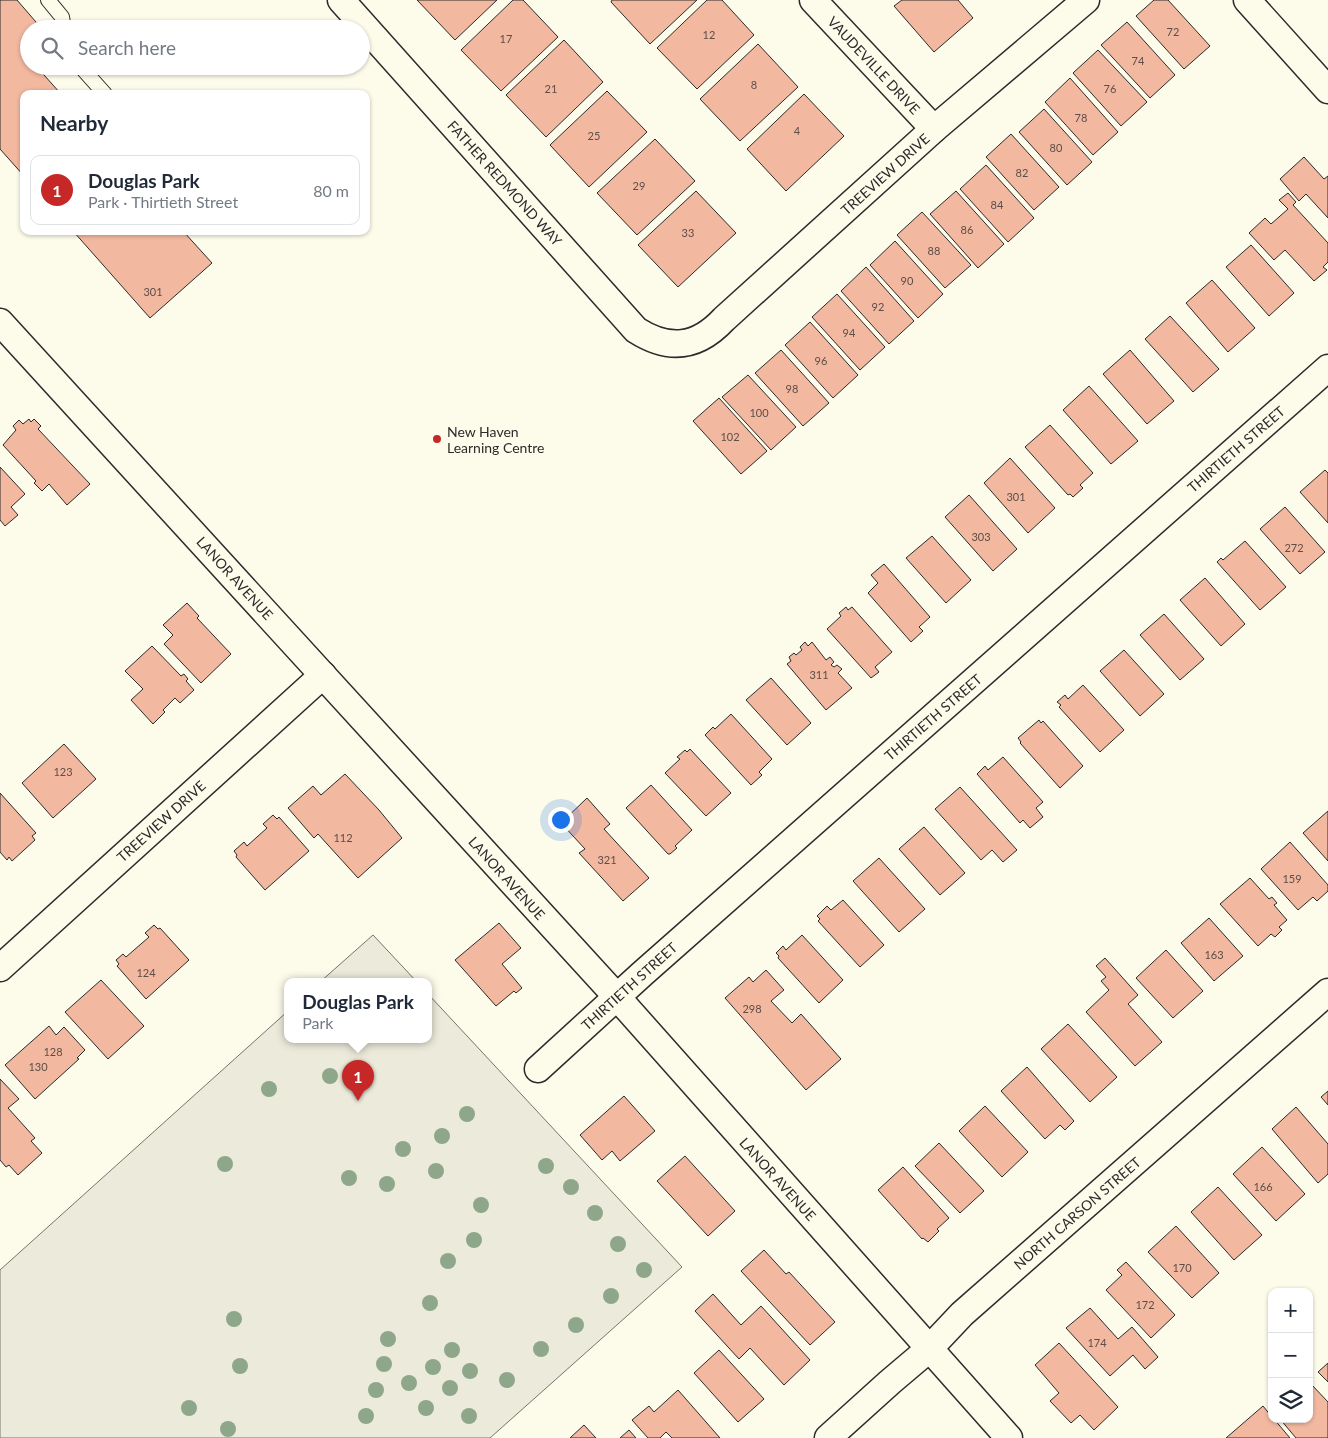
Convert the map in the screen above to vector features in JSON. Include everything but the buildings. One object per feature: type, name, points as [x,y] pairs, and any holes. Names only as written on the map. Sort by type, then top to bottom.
[{"type":"street","name":"FATHER REDMOND WAY","points":[[341,0],[359,20]]},
{"type":"street","name":"VAUDEVILLE DRIVE","points":[[813,0],[934,130]]},
{"type":"street","name":"TREEVIEW DRIVE","points":[[682,344],[698,340],[712,331],[934,130],[1086,0]]},
{"type":"street","points":[[1247,0],[1328,90]]},
{"type":"street","name":"FATHER REDMOND WAY","points":[[370,32],[636,330],[650,339],[666,344],[682,344]]},
{"type":"street","name":"LANOR AVENUE","points":[[4,334],[323,675],[617,997],[1009,1438]]},
{"type":"street","name":"THIRTIETH STREET","points":[[538,1069],[1328,368]]},
{"type":"street","name":"TREEVIEW DRIVE","points":[[0,968],[323,675]]},
{"type":"street","name":"NORTH CARSON STREET","points":[[828,1438],[929,1349],[970,1308],[1328,992]]},
{"type":"lane","points":[[48,0],[62,20]]},
{"type":"lane","points":[[88,75],[101,90]]},
{"type":"shaded area","points":[[373,935],[413,978],[325,978]]},
{"type":"shaded area","points":[[432,998],[682,1267],[490,1438],[0,1438],[0,1270],[284,1015],[284,1043],[432,1043]]},
{"type":"place","name":"New Haven Learning Centre","points":[[437,439]]},
{"type":"place","name":"Douglas Park","points":[[358,1101]]}]
